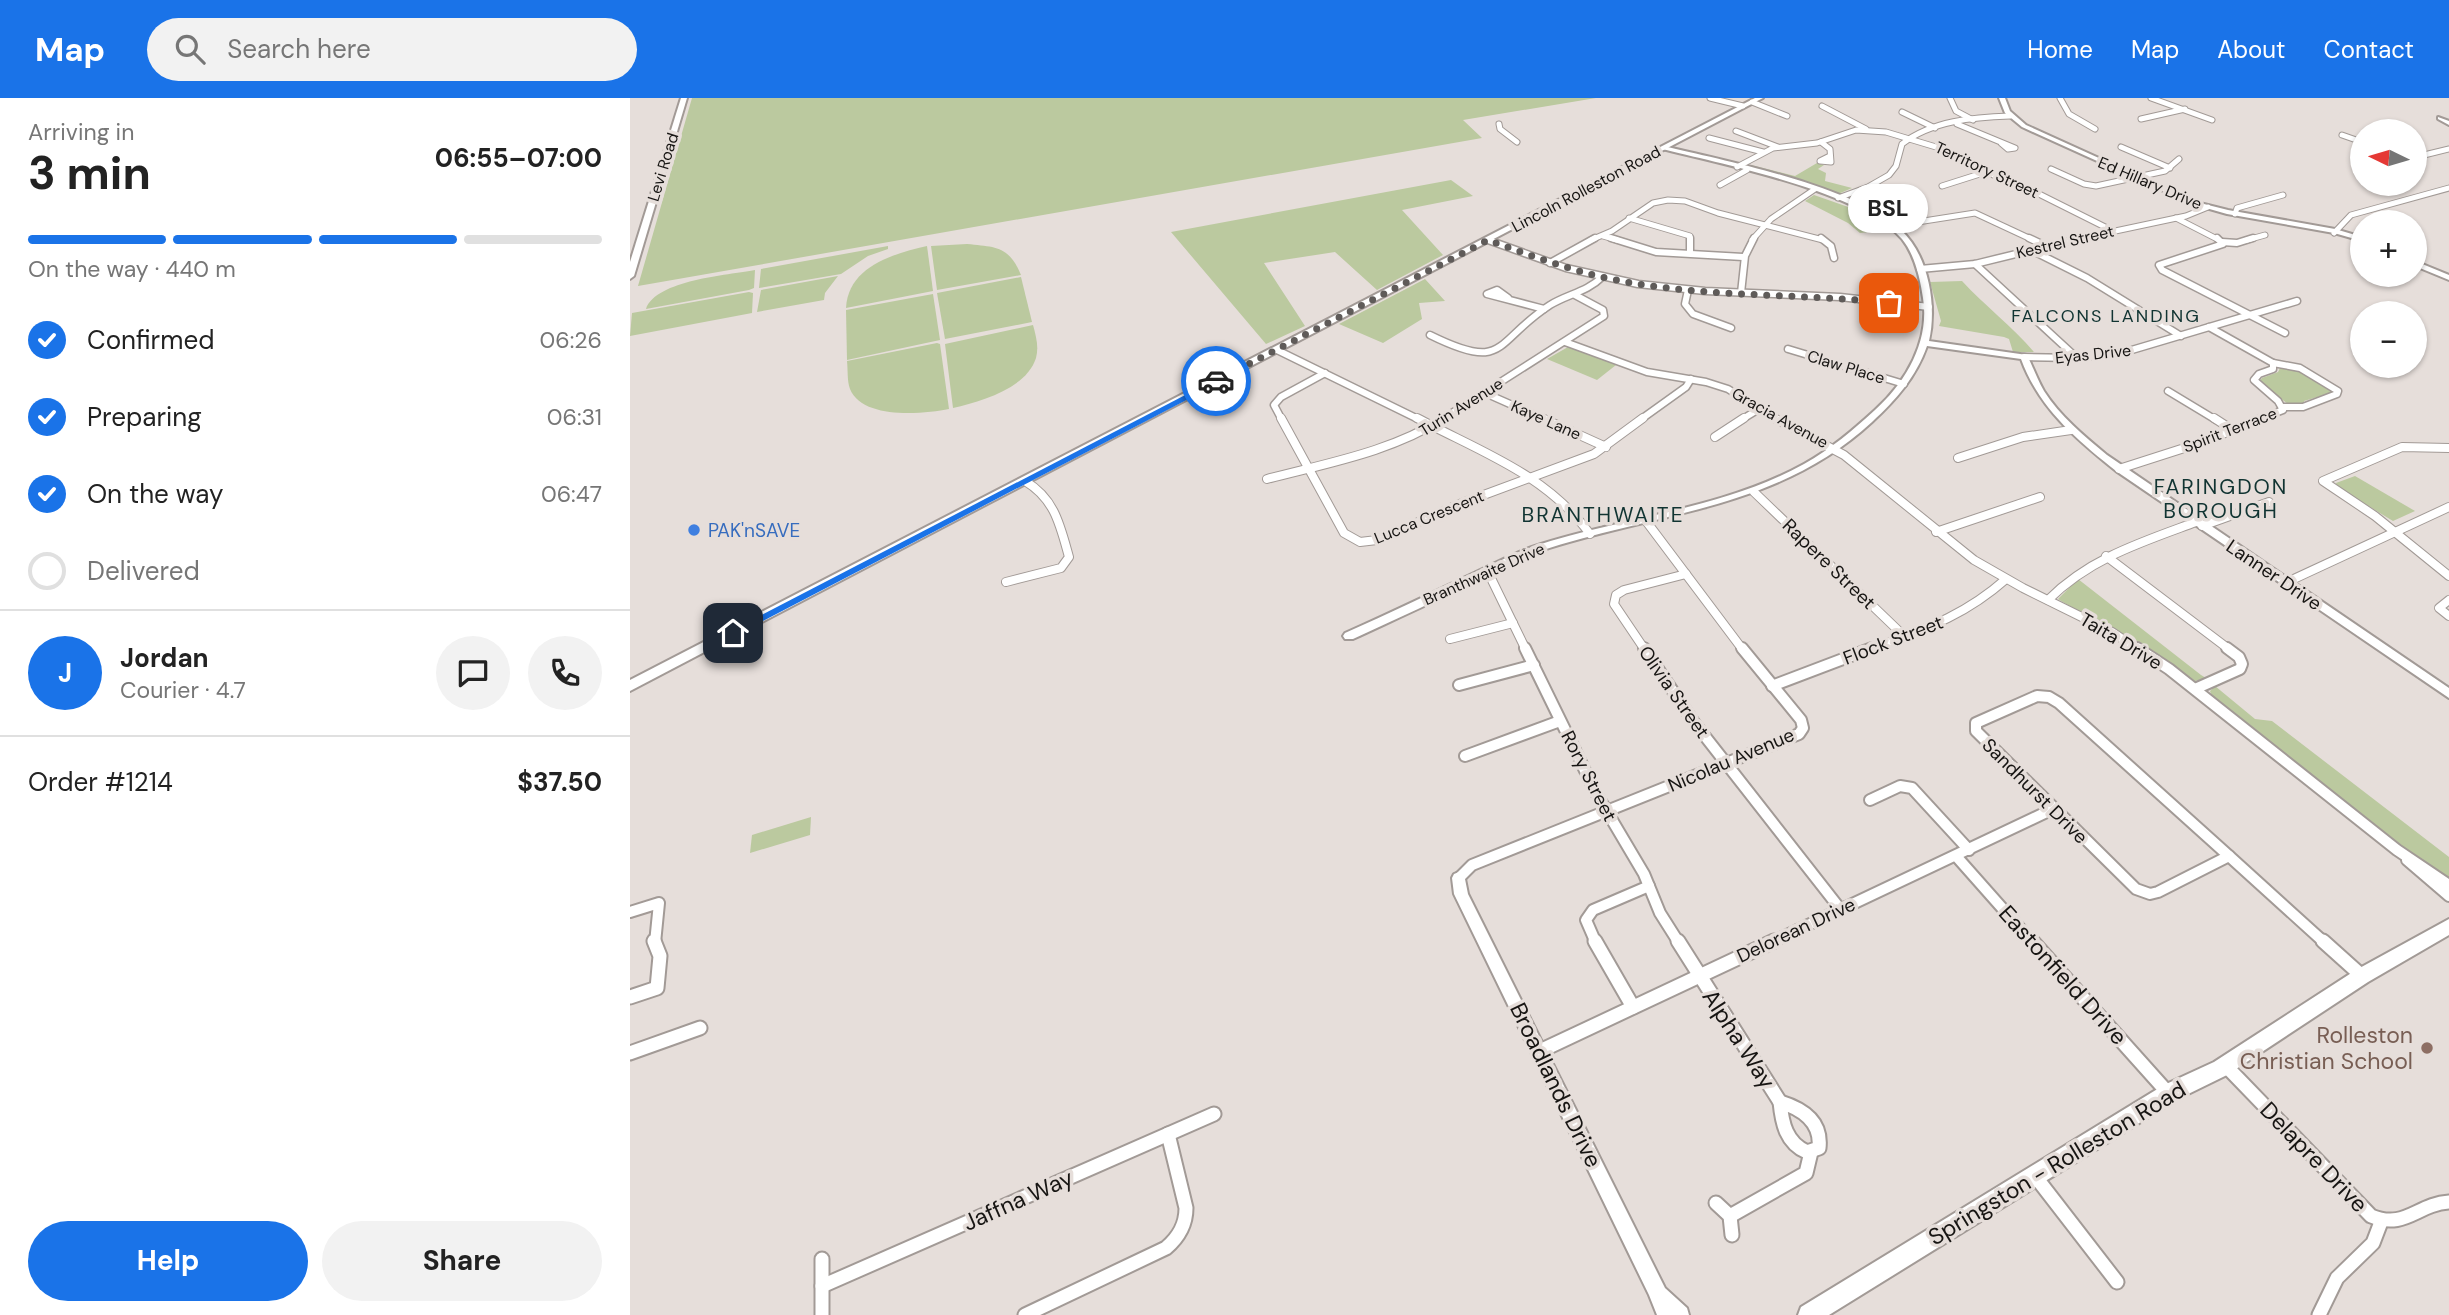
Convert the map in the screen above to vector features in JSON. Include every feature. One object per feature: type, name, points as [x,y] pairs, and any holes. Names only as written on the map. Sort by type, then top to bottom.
[{"type":"main road","name":"Levi Road","points":[[630,276],[633,252],[684,98]]},
{"type":"main road","name":"Lincoln Rolleston Road","points":[[630,686],[1752,102]]},
{"type":"main road","name":"Springston - Rolleston Road","points":[[1809,1315],[2035,1175],[2157,1104],[2186,1083],[2209,1077],[2227,1067],[2236,1058],[2362,975],[2449,926]]},
{"type":"street","points":[[1710,98],[1752,102],[1787,116]]},
{"type":"street","points":[[1950,98],[1955,111],[1974,120]]},
{"type":"street","points":[[1838,198],[1870,187],[1888,176],[1896,166],[1901,146],[1909,138],[1957,123],[2010,116],[2002,98]]},
{"type":"street","points":[[2060,98],[2063,108],[2072,117],[2095,128]]},
{"type":"street","points":[[2151,98],[2213,120]]},
{"type":"street","points":[[1822,106],[1866,129]]},
{"type":"street","points":[[2141,119],[2185,109]]},
{"type":"street","points":[[1894,110],[1935,128]]},
{"type":"street","name":"Ed Hillary Drive","points":[[2010,116],[2033,131],[2135,178],[2208,207],[2350,237]]},
{"type":"street","points":[[2440,118],[2449,123]]},
{"type":"street","points":[[1957,123],[2001,143]]},
{"type":"street","points":[[1499,124],[1500,129],[1517,142]]},
{"type":"street","name":"Territory Street","points":[[1737,167],[1763,152],[1779,147],[1821,142],[1847,132],[1866,129],[1909,138],[1954,153],[1986,172],[2113,230]]},
{"type":"street","points":[[1736,131],[1779,147]]},
{"type":"street","points":[[2342,135],[2350,138]]},
{"type":"street","points":[[1709,138],[1763,152]]},
{"type":"street","points":[[1821,142],[1830,149],[1829,156]]},
{"type":"street","name":"Branthwaite Drive","points":[[1349,636],[1533,550],[1754,492],[1800,470],[1834,449],[1867,425],[1904,384],[1924,343],[1928,307],[1920,269],[1908,243],[1892,226],[1815,189],[1665,147]]},
{"type":"street","points":[[2121,147],[2170,168]]},
{"type":"street","points":[[2427,154],[2449,149]]},
{"type":"street","points":[[2051,169],[2092,186],[2170,168],[2179,159]]},
{"type":"street","points":[[1720,185],[1747,170]]},
{"type":"street","points":[[1941,186],[1986,172]]},
{"type":"street","points":[[2334,232],[2343,220],[2351,215],[2449,188]]},
{"type":"street","points":[[1741,293],[1743,257],[1749,243],[1764,224],[1815,189]]},
{"type":"street","points":[[2433,193],[2446,198]]},
{"type":"street","points":[[2235,214],[2237,208],[2244,204],[2283,195]]},
{"type":"street","points":[[1550,263],[1575,247],[1603,236],[1653,203],[1674,200],[1824,239],[1831,246],[1834,258]]},
{"type":"street","name":"Kestrel Street","points":[[1920,269],[1975,264],[2113,230],[2176,218],[2208,207]]},
{"type":"street","points":[[1892,226],[1975,213],[2048,247]]},
{"type":"street","points":[[1629,218],[1690,236],[1690,252]]},
{"type":"street","points":[[2176,218],[2222,242],[2237,243],[2265,235]]},
{"type":"street","points":[[1603,236],[1656,252],[1743,257]]},
{"type":"street","points":[[1488,240],[1550,263],[1602,277],[1688,290],[1831,297],[1928,307]]},
{"type":"street","points":[[2222,242],[2218,247],[2159,265],[2166,273],[2285,333]]},
{"type":"street","points":[[2033,251],[2087,278],[2181,336]]},
{"type":"street","points":[[1975,264],[1996,278],[2027,311],[2059,336],[2077,358]]},
{"type":"street","points":[[2427,267],[2449,276]]},
{"type":"street","points":[[1430,335],[1467,351],[1486,353],[1524,329],[1544,309],[1590,288],[1602,277]]},
{"type":"street","points":[[1688,290],[1685,304],[1689,311],[1731,328]]},
{"type":"street","name":"Turin Avenue","points":[[1267,479],[1396,444],[1433,427],[1605,313],[1601,308],[1574,295]]},
{"type":"street","points":[[1508,298],[1544,309]]},
{"type":"street","name":"Eyas Drive","points":[[1924,343],[2024,357],[2077,358],[2136,350],[2297,301]]},
{"type":"street","points":[[2209,327],[2273,363],[2295,366],[2338,391],[2337,394],[2303,407],[2283,407]]},
{"type":"street","name":"Gracia Avenue","points":[[1565,342],[1637,369],[1728,389],[1759,410],[1834,449]]},
{"type":"street","name":"Claw Place","points":[[1788,349],[1904,384]]},
{"type":"street","points":[[1277,350],[1531,477],[1570,507],[1590,534]]},
{"type":"street","name":"Lanner Drive","points":[[2024,357],[2041,394],[2071,430],[2119,469],[2449,694]]},
{"type":"street","name":"Spirit Terrace","points":[[2119,469],[2278,414],[2283,407],[2260,389],[2254,380],[2259,374],[2273,369],[2273,363]]},
{"type":"street","name":"Lucca Crescent","points":[[1325,373],[1281,397],[1274,405],[1344,533],[1353,540],[1360,541],[1377,540],[1462,503],[1594,454],[1686,387],[1691,379]]},
{"type":"street","points":[[2168,391],[2231,429]]},
{"type":"street","name":"Kaye Lane","points":[[1485,393],[1606,447]]},
{"type":"street","points":[[1715,437],[1759,410]]},
{"type":"street","points":[[1958,458],[2023,437],[2071,430]]},
{"type":"street","points":[[2449,448],[2402,447],[2324,479],[2327,486],[2367,511],[2449,576]]},
{"type":"street","name":"Taita Drive","points":[[1834,449],[1936,532],[2006,579],[2129,642],[2195,689],[2397,850],[2449,896]]},
{"type":"street","points":[[1006,582],[1061,568],[1069,557],[1052,501],[1041,489],[1026,481]]},
{"type":"street","name":"Rapere Street","points":[[1754,492],[1904,636]]},
{"type":"street","points":[[1936,532],[2040,497]]},
{"type":"street","points":[[2048,600],[2070,578],[2106,556],[2269,502]]},
{"type":"street","points":[[2285,583],[2449,507]]},
{"type":"street","name":"Nicolau Avenue","points":[[1459,878],[1472,865],[1799,734],[1803,729],[1801,720],[1646,521]]},
{"type":"street","points":[[2106,556],[2239,657],[2242,664],[2240,668],[2195,689]]},
{"type":"street","name":"Rory Street","points":[[1488,572],[1606,812],[1637,862],[1660,913],[1699,975]]},
{"type":"street","name":"Olivia Street","points":[[1686,574],[1624,590],[1616,595],[1613,601],[1665,682],[1841,910]]},
{"type":"street","name":"Flock Street","points":[[1772,685],[1963,612],[2006,579]]},
{"type":"street","points":[[2449,600],[2439,608],[2449,616]]},
{"type":"street","points":[[1450,639],[1513,623]]},
{"type":"street","points":[[1459,685],[1534,665]]},
{"type":"street","name":"Sandhurst Drive","points":[[2229,856],[2158,892],[2143,892],[2130,884],[1976,732],[1976,723],[2037,696],[2053,699],[2229,856],[2362,975]]},
{"type":"street","points":[[1465,756],[1560,721]]},
{"type":"street","points":[[1870,800],[1900,786],[1912,788],[1969,850]]},
{"type":"street","name":"Delorean Drive","points":[[1540,1051],[2053,809]]},
{"type":"street","name":"Taita Drive","points":[[2397,850],[2449,885]]},
{"type":"street","name":"Eastonfield Drive","points":[[1956,856],[2169,1094]]},
{"type":"street","name":"Broadlands Drive","points":[[1459,878],[1461,894],[1657,1291],[1665,1315]]},
{"type":"street","points":[[1633,1007],[1590,933],[1586,920],[1594,910],[1648,886]]},
{"type":"street","points":[[630,912],[659,903],[654,941],[660,956],[657,988],[630,997]]},
{"type":"street","name":"Alpha Way","points":[[1699,975],[1780,1102],[1781,1120],[1791,1140],[1801,1150],[1811,1152],[1819,1148],[1821,1140],[1816,1127],[1802,1110],[1780,1102]]},
{"type":"street","points":[[630,1053],[701,1028]]},
{"type":"street","name":"Delapre Drive","points":[[2227,1067],[2353,1201],[2381,1222],[2405,1220],[2437,1201],[2449,1202]]},
{"type":"street","name":"Jaffna Way","points":[[822,1286],[1214,1114]]},
{"type":"street","points":[[1025,1315],[1166,1248],[1176,1240],[1186,1219],[1186,1208],[1168,1134]]},
{"type":"street","points":[[1730,1216],[1806,1173],[1811,1152]]},
{"type":"street","points":[[2035,1175],[2117,1282]]},
{"type":"street","points":[[1716,1203],[1730,1216],[1732,1235]]},
{"type":"street","points":[[2319,1315],[2337,1278],[2373,1244],[2381,1222]]},
{"type":"street","points":[[821,1315],[822,1259]]},
{"type":"street","name":"Broadlands Drive","points":[[1657,1291],[1680,1315]]},
{"type":"green space","points":[[692,98],[1596,98],[1463,120],[1482,138],[638,286]]},
{"type":"green space","points":[[1817,163],[1824,165],[1818,169],[1826,173],[1825,181],[1852,188],[1836,195],[1737,167],[1751,165],[1795,176]]},
{"type":"green space","points":[[1451,180],[1473,196],[1402,210],[1443,255],[1377,290],[1335,252],[1264,263],[1305,326],[1266,344],[1171,232]]},
{"type":"green space","points":[[1814,195],[1851,208],[1885,230],[1860,233],[1848,223],[1805,201]]},
{"type":"green space","points":[[888,246],[888,249],[868,256],[841,274],[759,288],[761,269]]},
{"type":"green space","points":[[927,246],[933,291],[846,308],[849,294],[863,272],[887,258]]},
{"type":"green space","points":[[931,246],[986,246],[1006,253],[1012,258],[1021,275],[937,290]]},
{"type":"green space","points":[[755,270],[754,288],[749,290],[646,309],[652,299],[678,285]]},
{"type":"green space","points":[[838,276],[825,293],[824,300],[757,312],[761,290]]},
{"type":"green space","points":[[1021,277],[1032,322],[945,339],[937,293]]},
{"type":"green space","points":[[1425,279],[1445,301],[1419,303],[1422,319],[1383,343],[1339,324]]},
{"type":"green space","points":[[1962,281],[2034,352],[2013,352],[2009,339],[2004,337],[1939,326],[1941,321],[1930,282]]},
{"type":"green space","points":[[753,293],[752,313],[630,336],[632,313]]},
{"type":"green space","points":[[933,294],[940,340],[847,360],[846,310]]},
{"type":"green space","points":[[1033,325],[1037,354],[1031,369],[1023,378],[1001,392],[953,408],[945,344]]},
{"type":"green space","points":[[940,344],[949,409],[910,413],[880,410],[857,399],[850,389],[847,361]]},
{"type":"green space","points":[[1568,347],[1616,365],[1597,380],[1547,359]]},
{"type":"green space","points":[[2281,366],[2299,370],[2334,392],[2304,401],[2304,404],[2288,404],[2259,382],[2262,378],[2278,372]]},
{"type":"green space","points":[[2355,476],[2415,511],[2393,521],[2337,487],[2336,483]]},
{"type":"green space","points":[[2078,579],[2206,678],[2195,681],[2187,678],[2149,650],[2058,599]]},
{"type":"green space","points":[[2215,686],[2255,719],[2272,721],[2449,857],[2449,881],[2212,697],[2210,691]]},
{"type":"green space","points":[[811,817],[810,835],[750,853],[752,835]]},
{"type":"way so far","points":[[1216,381],[1488,240],[1566,268],[1638,284],[1688,290],[1831,297],[1889,303]]},
{"type":"place","name":"BSL","points":[[1889,303]]},
{"type":"place","name":"PAK'nSAVE","points":[[694,530]]},
{"type":"place","name":"Rolleston Christian School","points":[[2427,1048]]},
{"type":"district","name":"FALCONS LANDING","points":[[2106,316]]},
{"type":"district","name":"FARINGDON BOROUGH","points":[[2221,499]]},
{"type":"district","name":"BRANTHWAITE","points":[[1603,515]]},
{"type":"route","points":[[733,633],[1216,381]]}]
